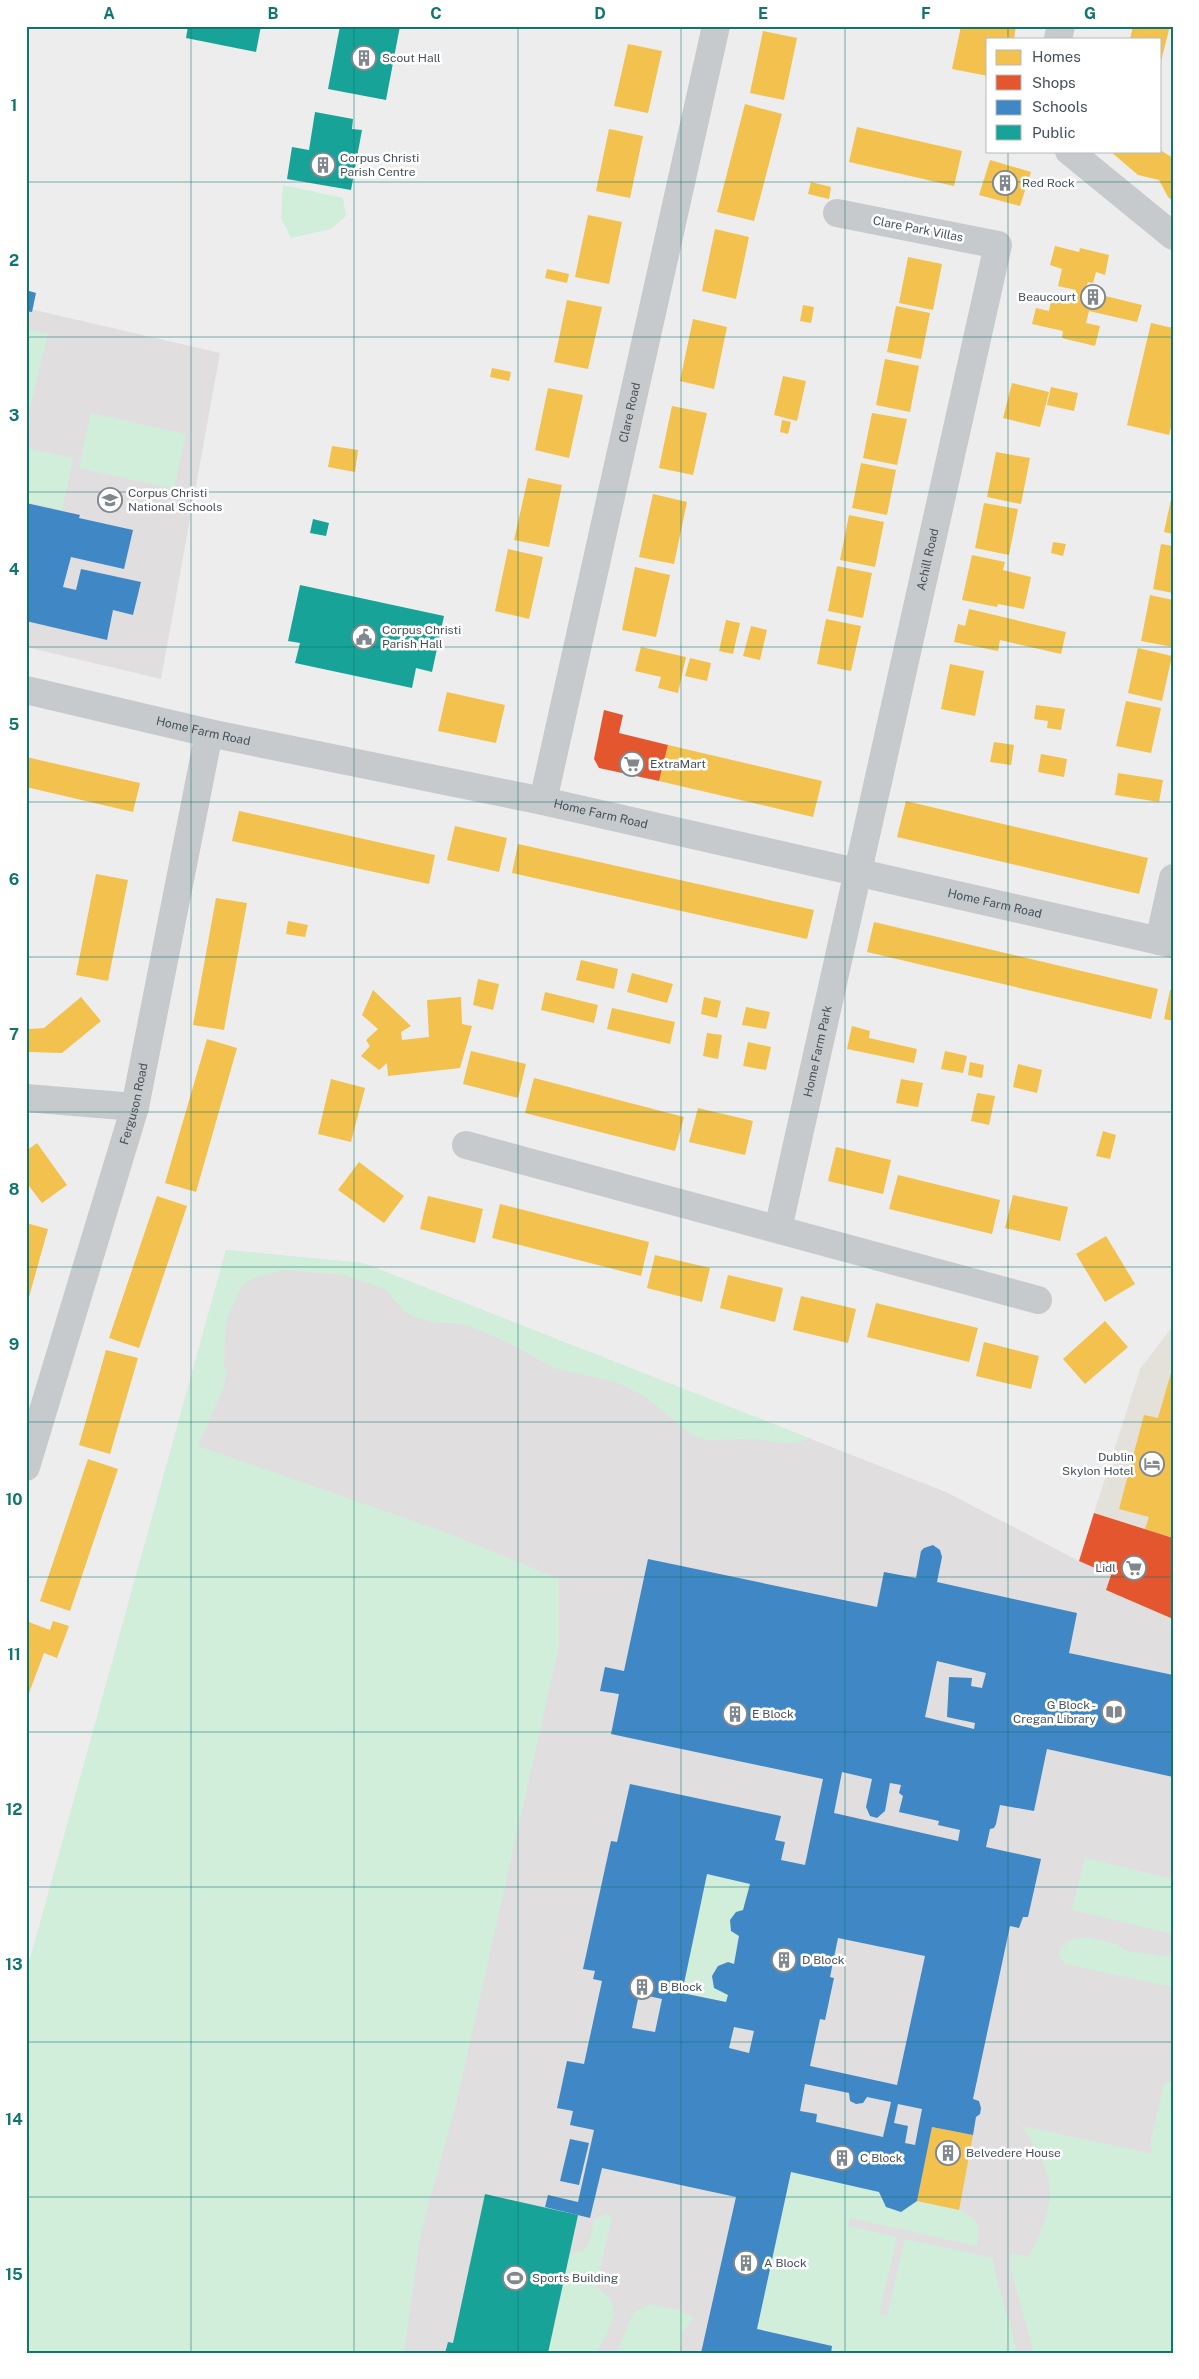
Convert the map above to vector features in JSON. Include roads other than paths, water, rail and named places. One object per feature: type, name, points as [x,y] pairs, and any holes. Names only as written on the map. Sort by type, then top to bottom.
[{"type":"street","name":"Clare Road","points":[[543,801],[716,26]]},
{"type":"street","points":[[1058,38],[1061,26]]},
{"type":"street","points":[[1069,152],[1173,236]]},
{"type":"street","name":"Clare Park Villas","points":[[837,212],[998,245]]},
{"type":"street","name":"Achill Road","points":[[859,873],[998,245]]},
{"type":"street","name":"Home Farm Road","points":[[26,690],[209,733],[543,801],[1166,943]]},
{"type":"street","name":"Ferguson Road","points":[[26,1467],[135,1106],[209,733]]},
{"type":"street","name":"Home Farm Park","points":[[778,1229],[859,873]]},
{"type":"street","points":[[1166,943],[1173,878]]},
{"type":"street","points":[[26,1098],[135,1106]]},
{"type":"street","points":[[466,1146],[1038,1300]]},
{"type":"place","name":"Scout Hall","points":[[364,58]]},
{"type":"place","name":"Corpus Christi Parish Centre","points":[[323,165]]},
{"type":"place","name":"Red Rock","points":[[1005,183]]},
{"type":"place","name":"Beaucourt","points":[[1093,297]]},
{"type":"place","name":"Corpus Christi National Schools","points":[[110,500]]},
{"type":"place","name":"Corpus Christi Parish Hall","points":[[364,637]]},
{"type":"place","name":"ExtraMart","points":[[632,764]]},
{"type":"place","name":"Dublin Skylon Hotel","points":[[1152,1464]]},
{"type":"place","name":"Lidl","points":[[1134,1568]]},
{"type":"place","name":"G Block - Cregan Library","points":[[1114,1712]]},
{"type":"place","name":"E Block","points":[[735,1714]]},
{"type":"place","name":"D Block","points":[[784,1960]]},
{"type":"place","name":"B Block","points":[[642,1987]]},
{"type":"place","name":"Belvedere House","points":[[948,2153]]},
{"type":"place","name":"C Block","points":[[842,2158]]},
{"type":"place","name":"A Block","points":[[746,2263]]},
{"type":"place","name":"Sports Building","points":[[515,2278]]}]
